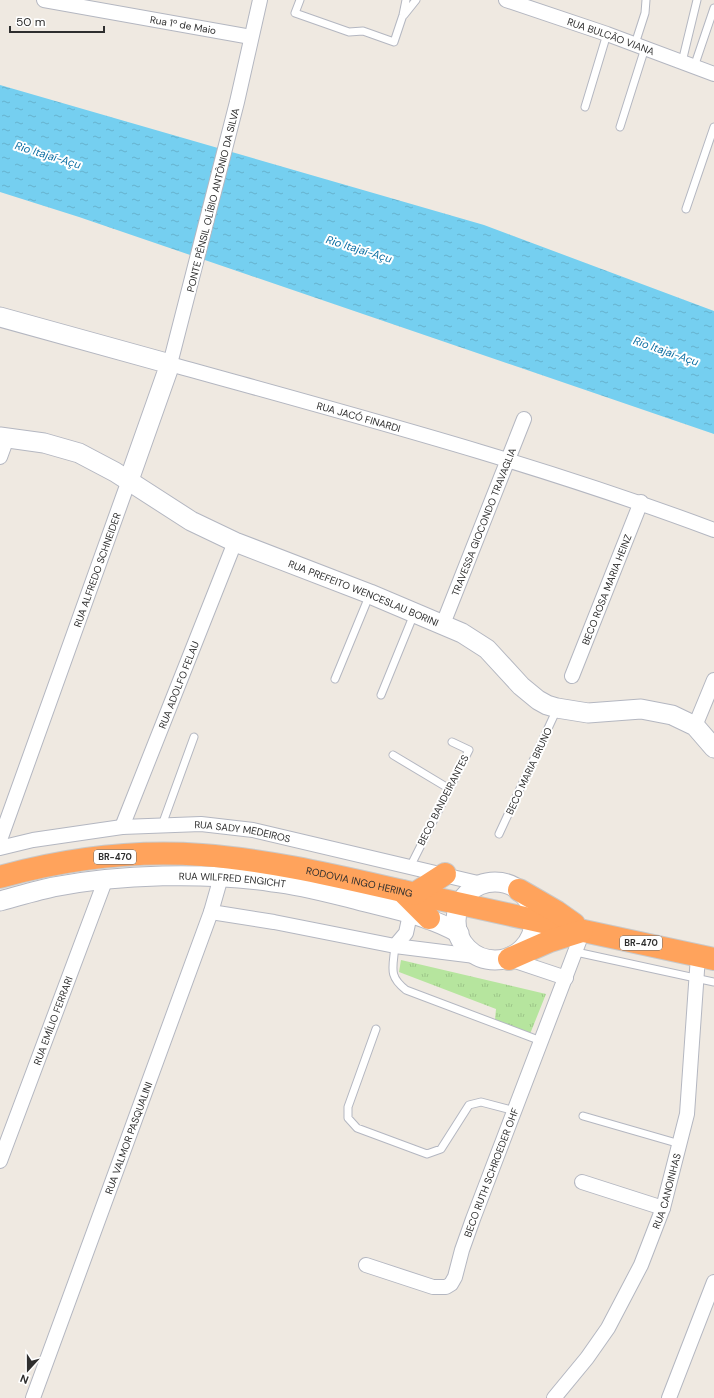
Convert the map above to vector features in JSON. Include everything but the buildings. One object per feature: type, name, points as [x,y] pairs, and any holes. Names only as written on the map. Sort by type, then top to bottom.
[{"type":"highway","name":"RODOVIA INGO HERING","points":[[0,877],[58,864],[96,858],[133,855],[201,855],[265,862],[414,904],[459,904],[706,957]]},
{"type":"highway","points":[[414,904],[445,874]]},
{"type":"highway","points":[[519,890],[558,912],[584,931]]},
{"type":"highway","points":[[509,959],[550,941],[584,931]]},
{"type":"street","name":"Rua 1º de Maio","points":[[44,0],[251,37]]},
{"type":"street","name":"PONTE PÊNSIL OLÍBIO ANTÔNIO DA SILVA","points":[[188,298],[237,102],[260,0]]},
{"type":"street","name":"RUA BULCÃO VIANA","points":[[506,0],[528,4],[714,74]]},
{"type":"street","name":"RUA ALFREDO SCHNEIDER","points":[[0,840],[170,364],[188,298]]},
{"type":"street","name":"RUA JACÓ FINARDI","points":[[0,317],[508,459],[641,502],[714,530]]},
{"type":"street","name":"TRAVESSA GIOCONDO TRAVAGLIA","points":[[443,624],[524,419]]},
{"type":"street","name":"RUA PREFEITO WENCESLAU BORINI","points":[[4,437],[44,443],[79,453],[129,480],[191,521],[236,542],[443,624],[475,640],[487,649],[531,695],[557,708],[588,713],[641,709],[672,715],[695,726],[714,748]]},
{"type":"street","points":[[0,457],[4,437]]},
{"type":"street","name":"BECO ROSA MARIA HEINZ","points":[[572,676],[641,502]]},
{"type":"street","name":"RUA ADOLFO FELAU","points":[[122,827],[236,542]]},
{"type":"street","points":[[695,726],[714,680]]},
{"type":"street","name":"RUA SADY MEDEIROS","points":[[0,848],[33,840],[122,827],[162,824],[201,824],[253,830],[445,874],[482,884]]},
{"type":"street","name":"RUA WILFRED ENGICHT","points":[[0,901],[52,888],[105,881],[150,877],[221,876],[274,882],[315,890],[414,904],[458,933]]},
{"type":"street","name":"RUA VALMOR PASQUALINI","points":[[33,1398],[211,912],[221,876]]},
{"type":"street","name":"RUA EMÍLIO FERRARI","points":[[0,1160],[105,881]]},
{"type":"street","points":[[475,956],[466,947],[458,933],[457,916],[459,904],[468,891],[482,884],[502,882],[519,890],[530,904],[534,920],[532,936],[529,941],[523,950],[509,959]]},
{"type":"street","points":[[395,946],[406,933],[414,904]]},
{"type":"street","points":[[211,912],[274,922],[395,946],[475,956],[491,961],[509,959],[566,978]]},
{"type":"street","name":"BECO RUTH SCHROEDER OHF","points":[[366,1265],[433,1287],[446,1287],[451,1284],[458,1269],[468,1232],[584,931]]},
{"type":"street","name":"RUA CANOINHAS","points":[[554,1398],[587,1358],[608,1328],[641,1265],[663,1208],[687,1114],[697,978],[706,957]]},
{"type":"street","points":[[582,1182],[663,1208]]},
{"type":"street","points":[[669,1398],[714,1282]]},
{"type":"lane","points":[[300,0],[295,13],[349,32],[364,31],[394,42],[403,15],[406,0]]},
{"type":"lane","points":[[403,15],[416,0]]},
{"type":"lane","points":[[620,127],[640,46],[646,0]]},
{"type":"lane","points":[[688,64],[698,0]]},
{"type":"lane","points":[[688,64],[714,8]]},
{"type":"lane","points":[[585,107],[607,34]]},
{"type":"lane","points":[[686,209],[714,127]]},
{"type":"lane","points":[[335,679],[370,594]]},
{"type":"lane","points":[[381,696],[414,612]]},
{"type":"lane","name":"BECO MARIA BRUNO","points":[[499,834],[557,708]]},
{"type":"lane","points":[[162,824],[194,737]]},
{"type":"lane","name":"BECO BANDEIRANTES","points":[[410,867],[448,788],[469,750],[452,742]]},
{"type":"lane","points":[[393,755],[448,788]]},
{"type":"lane","points":[[395,946],[393,975],[396,982],[406,990],[541,1041]]},
{"type":"lane","points":[[576,952],[714,982]]},
{"type":"lane","points":[[376,1029],[348,1107],[348,1118],[357,1128],[426,1154],[441,1149],[469,1105],[481,1102],[515,1111]]},
{"type":"lane","points":[[583,1116],[680,1144]]},
{"type":"green space","points":[[401,960],[546,994],[530,1034],[495,1020],[496,1009],[399,972]]},
{"type":"water","name":"Rio Itajaí-Açu","points":[[0,85],[484,225],[714,311],[714,434],[79,217],[0,192]]}]
